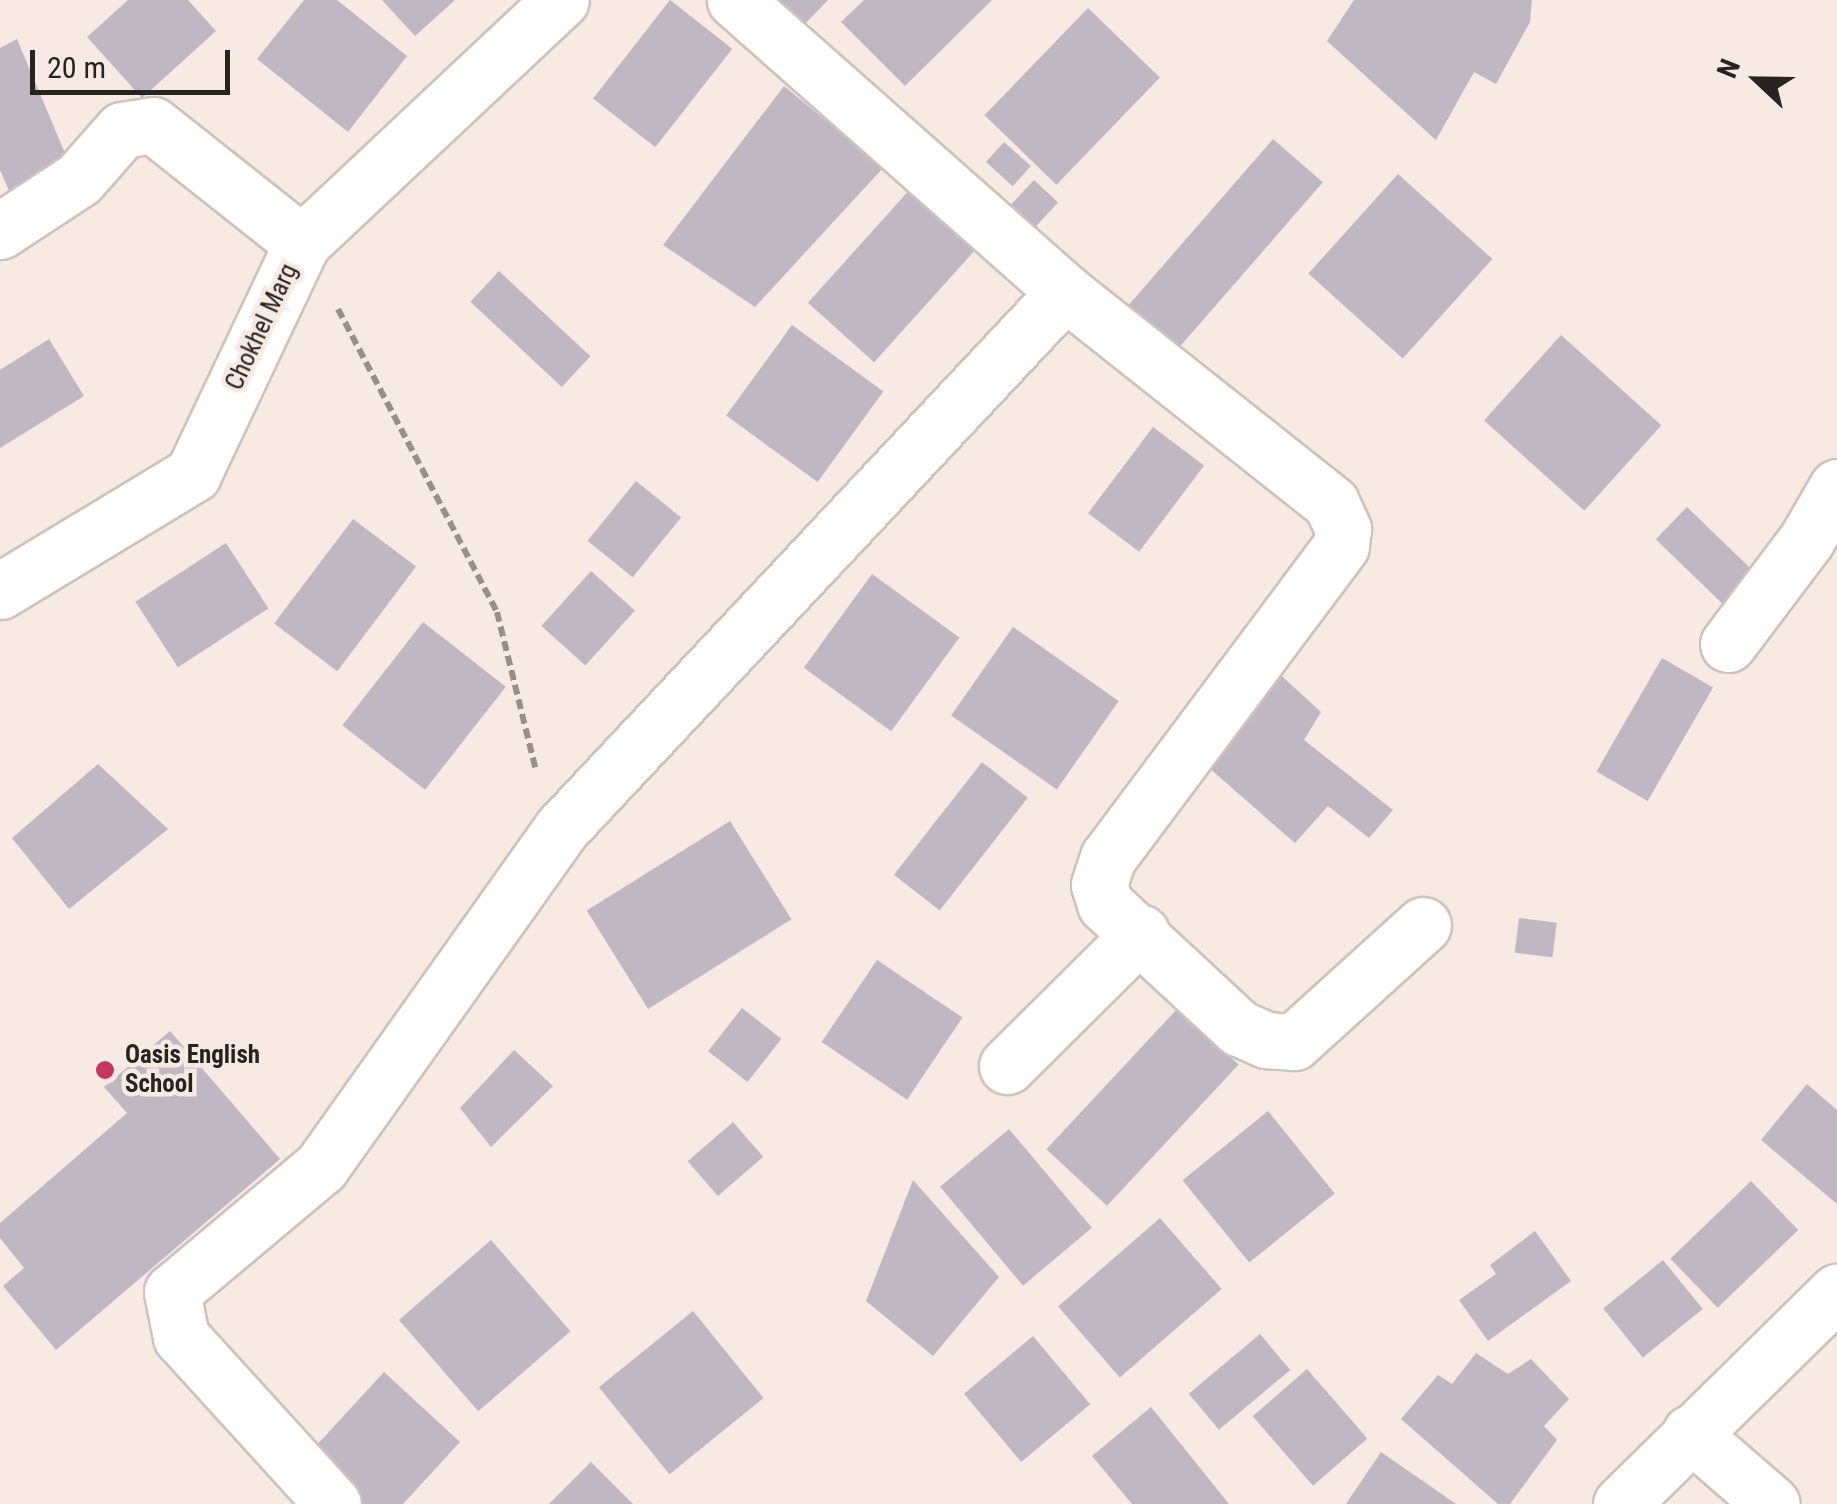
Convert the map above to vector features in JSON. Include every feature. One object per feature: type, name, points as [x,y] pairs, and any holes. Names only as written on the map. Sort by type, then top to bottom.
[{"type":"street","name":"Chokhel Marg","points":[[0,591],[193,474],[302,243],[562,0]]},
{"type":"street","points":[[735,0],[1065,292],[1331,503],[1343,529],[1341,546],[1108,857],[1098,885],[1105,904],[1141,933],[1239,1028],[1266,1040],[1294,1042],[1423,925]]},
{"type":"street","points":[[0,231],[80,179],[122,130],[153,125],[302,243]]},
{"type":"street","points":[[333,1504],[180,1337],[172,1292],[322,1168],[562,828],[1065,292]]},
{"type":"street","points":[[1728,644],[1808,538],[1837,487]]},
{"type":"street","points":[[1006,1066],[1141,933]]},
{"type":"street","points":[[1621,1504],[1690,1432],[1837,1292]]},
{"type":"street","points":[[1690,1432],[1772,1504]]},
{"type":"path","points":[[302,243],[497,612],[535,766],[562,828]]},
{"type":"building","points":[[128,0],[188,0],[216,31],[142,98],[87,37]]},
{"type":"building","points":[[304,0],[337,0],[407,56],[348,132],[257,59]]},
{"type":"building","points":[[382,0],[455,0],[415,36]]},
{"type":"building","points":[[670,0],[732,49],[655,147],[593,99]]},
{"type":"building","points":[[772,0],[828,0],[801,28]]},
{"type":"building","points":[[864,0],[992,0],[905,86],[841,22]]},
{"type":"building","points":[[1354,0],[1532,0],[1530,22],[1496,84],[1474,72],[1436,140],[1327,41]]},
{"type":"building","points":[[1088,8],[1160,77],[1056,185],[984,115]]},
{"type":"building","points":[[17,39],[72,170],[14,202],[0,170],[0,48]]},
{"type":"building","points":[[784,86],[883,168],[755,307],[663,245]]},
{"type":"building","points":[[1273,139],[1323,182],[1178,348],[1129,305]]},
{"type":"building","points":[[1004,142],[1031,166],[1013,186],[986,162]]},
{"type":"building","points":[[1398,174],[1492,259],[1403,359],[1308,274]]},
{"type":"building","points":[[1034,180],[1058,203],[1034,228],[1010,206]]},
{"type":"building","points":[[913,186],[979,246],[874,362],[808,303]]},
{"type":"building","points":[[499,271],[590,356],[562,387],[470,302]]},
{"type":"building","points":[[792,325],[883,391],[818,482],[726,416]]},
{"type":"building","points":[[1561,335],[1661,425],[1584,511],[1484,420]]},
{"type":"building","points":[[49,339],[84,396],[0,448],[0,370]]},
{"type":"building","points":[[1153,427],[1204,466],[1139,552],[1088,513]]},
{"type":"building","points":[[636,481],[681,518],[633,577],[588,541]]},
{"type":"building","points":[[1687,507],[1753,571],[1722,603],[1656,539]]},
{"type":"building","points":[[353,519],[416,567],[337,671],[274,624]]},
{"type":"building","points":[[226,543],[268,608],[178,667],[135,602]]},
{"type":"building","points":[[591,571],[635,610],[585,665],[541,626]]},
{"type":"building","points":[[872,574],[959,637],[891,731],[804,668]]},
{"type":"building","points":[[423,622],[506,687],[425,790],[342,725]]},
{"type":"building","points":[[1013,627],[1119,701],[1057,789],[951,715]]},
{"type":"building","points":[[1262,658],[1321,712],[1304,740],[1393,810],[1369,838],[1328,806],[1295,843],[1200,760]]},
{"type":"building","points":[[1662,658],[1713,688],[1648,801],[1596,771]]},
{"type":"building","points":[[982,762],[1028,798],[940,910],[894,875]]},
{"type":"building","points":[[98,764],[168,829],[69,909],[12,838]]},
{"type":"building","points":[[730,821],[791,919],[648,1009],[587,911]]},
{"type":"building","points":[[1519,918],[1557,923],[1552,957],[1515,953]]},
{"type":"building","points":[[877,960],[962,1018],[907,1100],[822,1042]]},
{"type":"building","points":[[742,1008],[781,1039],[748,1082],[708,1051]]},
{"type":"building","points":[[1178,1008],[1239,1065],[1107,1206],[1046,1149]]},
{"type":"building","points":[[170,1031],[280,1159],[56,1350],[3,1286],[24,1268],[0,1238],[0,1223],[127,1113],[104,1087]]},
{"type":"building","points":[[514,1050],[553,1086],[491,1147],[460,1108]]},
{"type":"building","points":[[1807,1084],[1837,1110],[1837,1204],[1761,1140]]},
{"type":"building","points":[[1268,1111],[1335,1193],[1249,1263],[1183,1180]]},
{"type":"building","points":[[733,1122],[763,1157],[718,1196],[688,1161]]},
{"type":"building","points":[[1009,1129],[1092,1228],[1023,1286],[940,1187]]},
{"type":"building","points":[[913,1180],[999,1277],[933,1356],[866,1301]]},
{"type":"building","points":[[1751,1181],[1798,1230],[1718,1308],[1670,1259]]},
{"type":"building","points":[[1160,1218],[1222,1289],[1120,1378],[1058,1307]]},
{"type":"building","points":[[1535,1231],[1571,1281],[1488,1341],[1459,1300],[1496,1274],[1490,1265]]},
{"type":"building","points":[[491,1240],[570,1331],[478,1411],[399,1320]]},
{"type":"building","points":[[1663,1260],[1703,1309],[1643,1357],[1603,1308]]},
{"type":"building","points":[[693,1311],[763,1398],[669,1474],[599,1387]]},
{"type":"building","points":[[1260,1334],[1290,1370],[1219,1430],[1189,1394]]},
{"type":"building","points":[[1033,1336],[1090,1404],[1021,1462],[964,1394]]},
{"type":"building","points":[[1476,1353],[1508,1374],[1531,1359],[1569,1399],[1544,1426],[1557,1440],[1510,1504],[1498,1504],[1401,1419],[1438,1375],[1452,1384]]},
{"type":"building","points":[[1307,1369],[1367,1438],[1313,1486],[1253,1416]]},
{"type":"building","points":[[384,1372],[460,1442],[403,1504],[352,1504],[303,1460]]},
{"type":"building","points":[[1151,1407],[1229,1504],[1132,1504],[1092,1456]]},
{"type":"building","points":[[1381,1452],[1456,1504],[1346,1504]]},
{"type":"building","points":[[591,1462],[633,1504],[549,1504]]},
{"type":"place","name":"Oasis English School","points":[[105,1070]]}]
